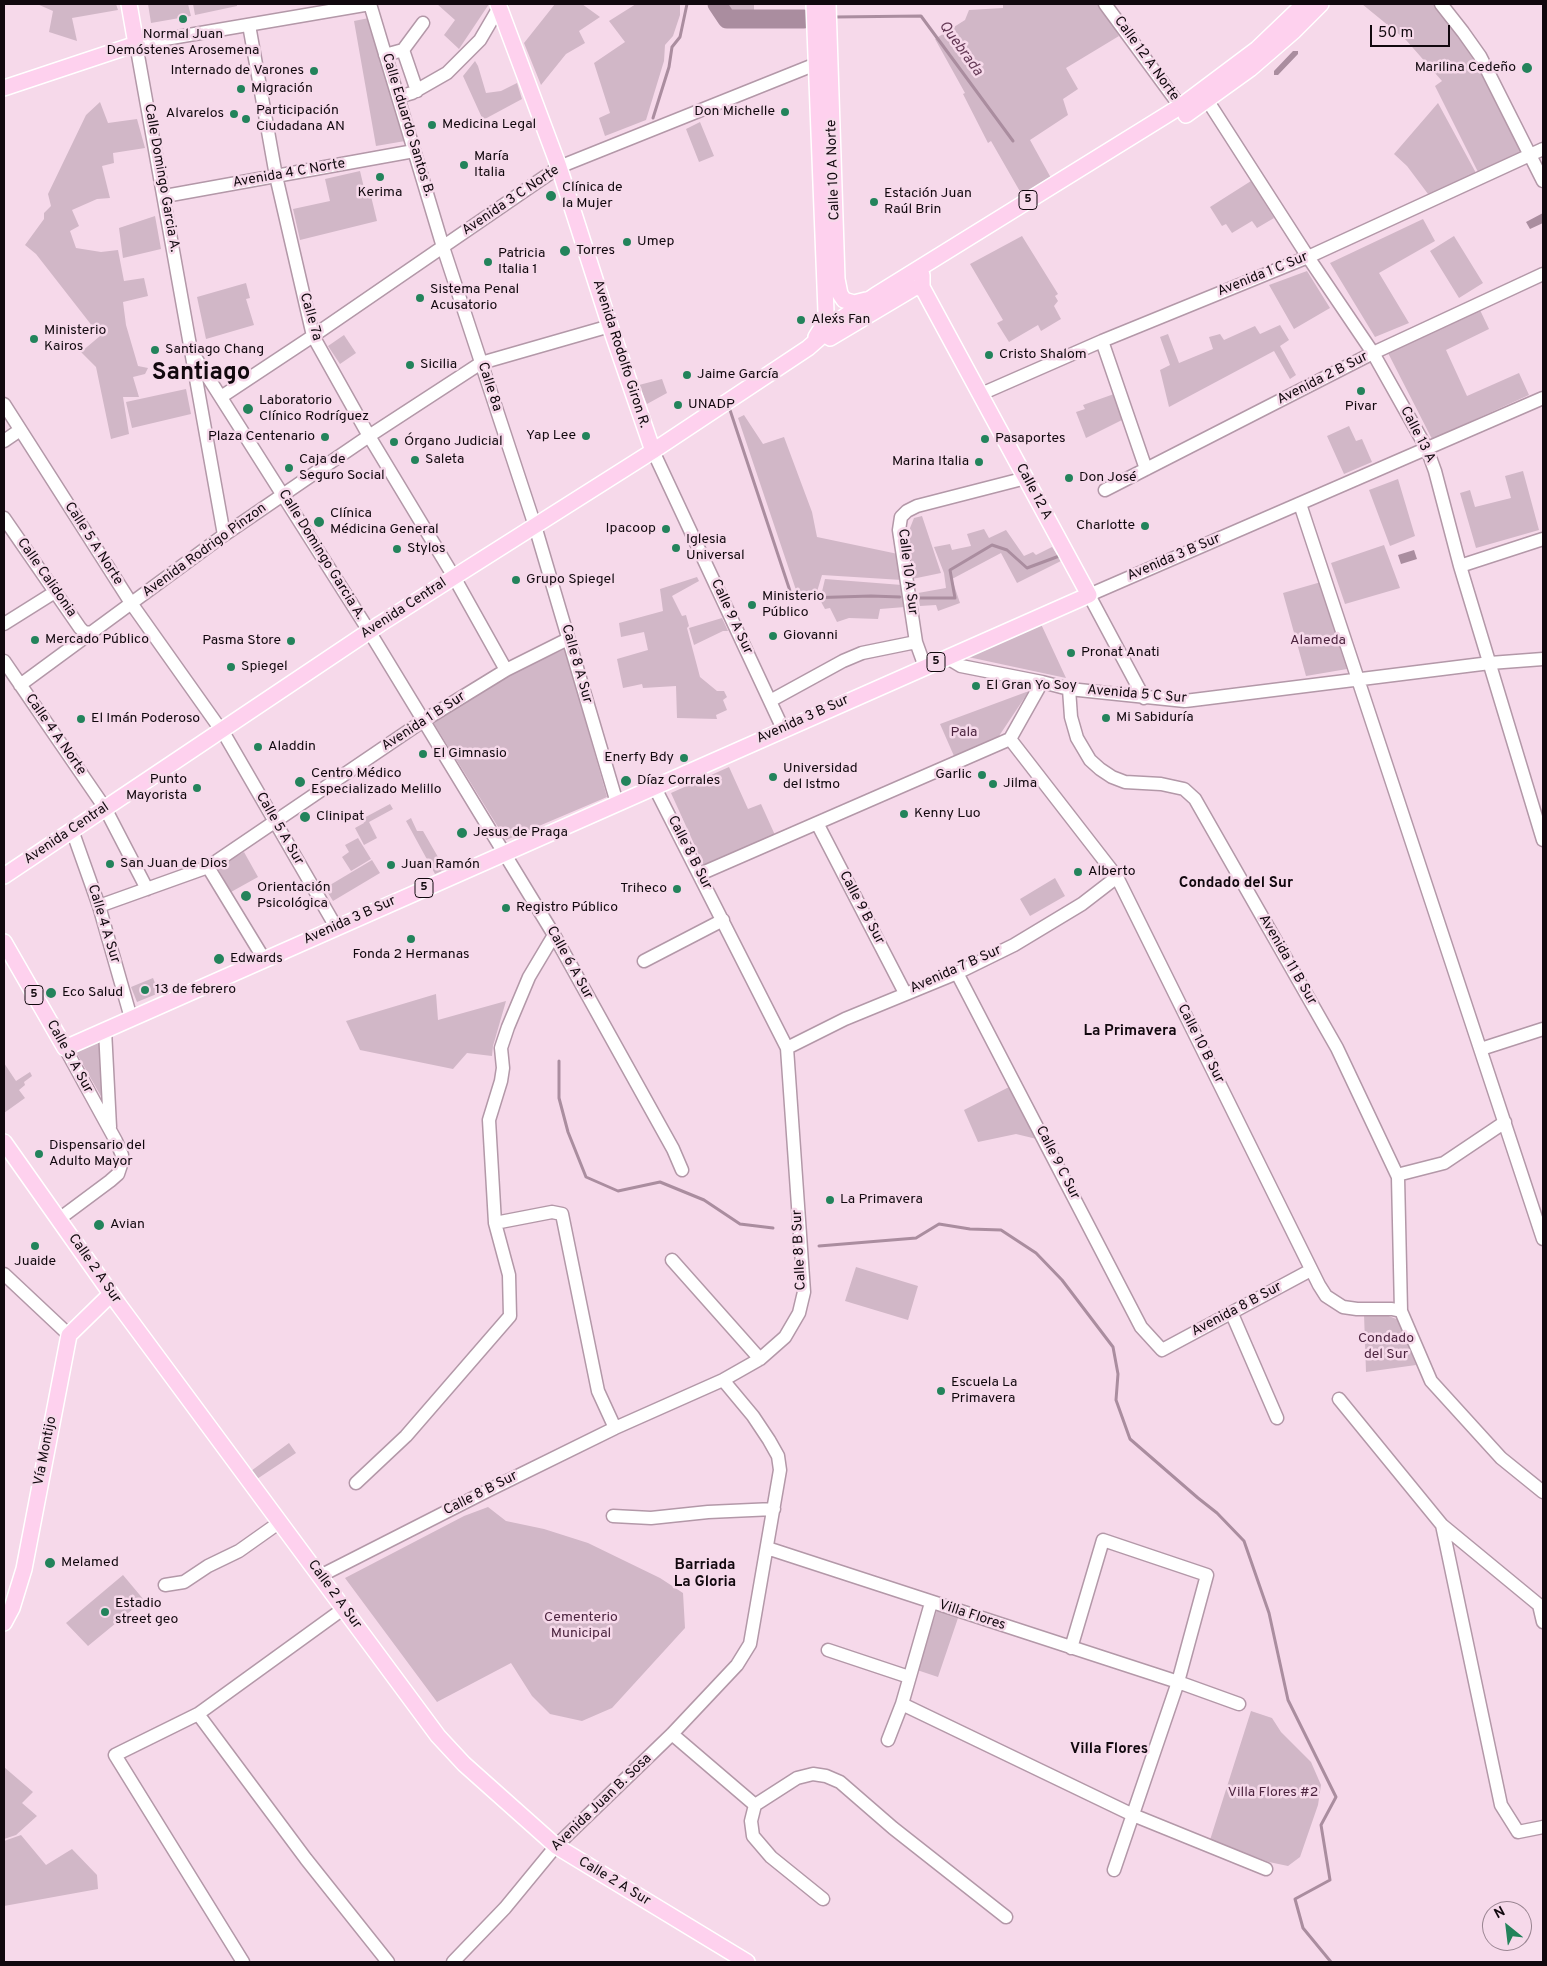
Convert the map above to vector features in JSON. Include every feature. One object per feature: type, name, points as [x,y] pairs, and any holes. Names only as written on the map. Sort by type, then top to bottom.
[{"type":"main road","name":"Calle Domingo Garcia A.","points":[[129,4],[136,44]]},
{"type":"main road","name":"Calle 10 A Norte","points":[[814,4],[824,64]]},
{"type":"main road","name":"Calle 10 A Norte","points":[[808,348],[824,324],[826,312],[824,299],[827,168],[824,64],[828,4]]},
{"type":"main road","name":"5","points":[[1204,96],[1304,4]]},
{"type":"main road","name":"5","points":[[841,319],[854,315],[922,281],[1184,110],[1272,51],[1321,4]]},
{"type":"main road","name":"Avenida Rodolfo Giron R.","points":[[499,5],[559,166],[610,326],[653,451]]},
{"type":"main road","points":[[4,88],[136,44]]},
{"type":"main road","name":"5","points":[[808,348],[841,319],[876,295],[1184,110]]},
{"type":"main road","name":"Calle 10 A Norte","points":[[827,168],[840,294],[844,300],[854,303],[876,295]]},
{"type":"main road","points":[[808,348],[822,343],[914,288],[922,281]]},
{"type":"main road","name":"Calle 12 A","points":[[922,281],[1089,595]]},
{"type":"main road","points":[[824,299],[841,319]]},
{"type":"main road","name":"Avenida Central","points":[[4,876],[369,631],[653,451],[808,348]]},
{"type":"main road","points":[[1068,604],[1077,592],[1080,577]]},
{"type":"main road","name":"Avenida 3 B Sur","points":[[65,1048],[1089,595]]},
{"type":"main road","name":"Calle 3 A Sur","points":[[4,942],[65,1048]]},
{"type":"main road","name":"Calle 2 A Sur","points":[[4,1142],[111,1294],[438,1736],[464,1764],[556,1846],[747,1962]]},
{"type":"main road","points":[[69,1335],[111,1294]]},
{"type":"main road","name":"Vía Montijo","points":[[4,1623],[12,1608],[24,1569],[69,1335]]},
{"type":"street","points":[[136,44],[370,4]]},
{"type":"street","name":"Calle Eduardo Santos B.","points":[[370,4],[443,247]]},
{"type":"street","name":"Calle 12 A Norte","points":[[1105,4],[1184,110]]},
{"type":"street","points":[[1441,4],[1464,32],[1480,56],[1543,181]]},
{"type":"street","points":[[398,96],[417,91],[448,73],[480,40],[499,5]]},
{"type":"street","points":[[386,55],[403,50],[423,23]]},
{"type":"street","name":"Calle 7a","points":[[249,25],[276,176],[313,336],[368,436],[454,577],[506,670]]},
{"type":"street","name":"Calle Domingo Garcia A.","points":[[136,44],[165,196],[224,535]]},
{"type":"street","points":[[403,50],[417,91]]},
{"type":"street","name":"Avenida 3 C Norte","points":[[221,397],[313,336],[559,166],[824,64]]},
{"type":"street","name":"Calle 13 A","points":[[1204,96],[1308,257],[1373,353],[1427,449],[1435,471],[1460,566],[1543,840]]},
{"type":"street","name":"Avenida 1 C Sur","points":[[981,394],[1102,341],[1308,257],[1543,149]]},
{"type":"street","name":"Avenida 4 C Norte","points":[[165,196],[414,151]]},
{"type":"street","name":"Calle 8a","points":[[443,247],[535,526]]},
{"type":"street","name":"Avenida 2 B Sur","points":[[1105,490],[1373,353],[1543,274]]},
{"type":"street","name":"Avenida Rodrigo Pinzon","points":[[20,684],[224,535],[368,436],[481,363],[610,326]]},
{"type":"street","points":[[1102,341],[1146,469]]},
{"type":"street","name":"Calle Domingo Garcia A.","points":[[192,352],[369,631]]},
{"type":"street","name":"Avenida 3 B Sur","points":[[1089,595],[1543,398]]},
{"type":"street","name":"Calle 5 A Norte","points":[[4,404],[132,604],[221,731]]},
{"type":"street","points":[[4,440],[20,430]]},
{"type":"street","name":"Calle 9 A Sur","points":[[653,451],[783,729]]},
{"type":"street","name":"Calle 10 A Sur","points":[[925,667],[916,642],[900,530],[901,517],[907,510],[917,506],[1026,478]]},
{"type":"street","points":[[1300,504],[1543,1239]]},
{"type":"street","name":"Calle Calidonia","points":[[4,518],[84,632],[91,633]]},
{"type":"street","name":"Calle 8 A Sur","points":[[535,526],[617,803]]},
{"type":"street","points":[[1460,566],[1543,539]]},
{"type":"street","points":[[4,624],[55,592]]},
{"type":"street","name":"Calle 12 A","points":[[1089,595],[1144,698]]},
{"type":"street","name":"Calle 6 A Sur","points":[[369,631],[554,935],[673,1149],[682,1170]]},
{"type":"street","name":"Avenida 1 B Sur","points":[[99,906],[208,867],[423,721],[506,670],[568,639]]},
{"type":"street","points":[[770,701],[843,661],[862,653],[916,642]]},
{"type":"street","name":"Avenida 5 C Sur","points":[[946,658],[961,666],[1069,689],[1144,698],[1185,700],[1543,659]]},
{"type":"street","name":"Calle 4 A Norte","points":[[4,661],[105,808]]},
{"type":"street","points":[[700,874],[1010,739],[1042,682]]},
{"type":"street","name":"Avenida 11 B Sur","points":[[1069,689],[1071,717],[1077,738],[1090,760],[1100,769],[1112,777],[1125,782],[1161,784],[1184,789],[1195,799],[1337,1048],[1397,1175],[1401,1311]]},
{"type":"street","name":"Calle 5 A Sur","points":[[221,731],[336,927]]},
{"type":"street","name":"Calle 10 B Sur","points":[[1010,739],[1117,877],[1311,1270],[1326,1296],[1342,1307],[1401,1311]]},
{"type":"street","name":"Calle 8 B Sur","points":[[320,1576],[615,1428],[723,1380],[760,1359],[785,1337],[799,1313],[804,1292],[787,1048],[654,786]]},
{"type":"street","points":[[105,808],[147,888]]},
{"type":"street","name":"Calle 9 B Sur","points":[[817,823],[905,993]]},
{"type":"street","name":"Calle 4 A Sur","points":[[72,830],[99,906],[131,1018]]},
{"type":"street","points":[[208,867],[264,960]]},
{"type":"street","name":"Avenida 7 B Sur","points":[[787,1048],[845,1019],[957,973],[1039,931],[1082,904],[1117,877]]},
{"type":"street","points":[[644,961],[723,920]]},
{"type":"street","points":[[356,1483],[406,1436],[510,1316],[509,1275],[495,1223],[490,1120],[503,1068],[501,1048],[529,977],[554,935]]},
{"type":"street","name":"Calle 9 C Sur","points":[[957,973],[1142,1327],[1162,1350]]},
{"type":"street","points":[[1480,1049],[1543,1028]]},
{"type":"street","points":[[105,1030],[110,1129]]},
{"type":"street","name":"Calle 3 A Sur","points":[[59,1219],[118,1174],[122,1162],[122,1155],[110,1129],[65,1048]]},
{"type":"street","points":[[1397,1175],[1444,1163],[1505,1122]]},
{"type":"street","points":[[495,1223],[552,1212],[562,1214],[598,1391],[615,1428]]},
{"type":"street","points":[[672,1260],[760,1359]]},
{"type":"street","name":"Avenida 8 B Sur","points":[[1162,1350],[1311,1270]]},
{"type":"street","points":[[4,1274],[69,1335]]},
{"type":"street","points":[[1401,1311],[1431,1381],[1502,1458],[1543,1492]]},
{"type":"street","points":[[1232,1314],[1277,1418]]},
{"type":"street","points":[[723,1380],[753,1416],[778,1456],[780,1470],[767,1548]]},
{"type":"street","points":[[1339,1399],[1442,1525],[1541,1602],[1543,1622]]},
{"type":"street","points":[[613,1516],[651,1518],[708,1512],[774,1510]]},
{"type":"street","points":[[165,1585],[184,1582],[208,1566],[239,1551],[280,1522]]},
{"type":"street","points":[[1442,1525],[1502,1805],[1518,1832],[1543,1828]]},
{"type":"street","points":[[1071,1648],[1102,1540],[1208,1575],[1178,1682],[1114,1870]]},
{"type":"street","name":"Villa Flores","points":[[767,1548],[1178,1682],[1239,1704]]},
{"type":"street","name":"Avenida Juan B. Sosa","points":[[453,1962],[504,1908],[556,1846],[672,1734],[737,1665],[750,1644],[767,1548]]},
{"type":"street","points":[[888,1740],[902,1704],[931,1603]]},
{"type":"street","points":[[244,1962],[115,1755],[198,1714],[343,1609]]},
{"type":"street","points":[[828,1650],[910,1677]]},
{"type":"street","points":[[902,1704],[1132,1815],[1266,1869]]},
{"type":"street","points":[[198,1714],[306,1859],[388,1962]]},
{"type":"street","points":[[672,1734],[755,1805]]},
{"type":"street","points":[[823,1898],[771,1857],[753,1836],[751,1821],[755,1805],[797,1778],[813,1774],[826,1776],[840,1782],[893,1828],[1006,1917]]},
{"type":"green space","points":[[37,4],[116,4],[118,10],[72,18],[77,41],[49,32],[53,11]]},
{"type":"green space","points":[[148,4],[188,4],[191,16],[151,23]]},
{"type":"green space","points":[[193,4],[237,4],[237,6],[195,15]]},
{"type":"green space","points":[[437,4],[489,4],[459,49],[444,35],[455,20]]},
{"type":"green space","points":[[555,4],[582,4],[600,17],[579,31],[585,43],[566,54],[541,85],[524,43]]},
{"type":"green space","points":[[636,4],[680,4],[680,15],[673,36],[665,45],[664,61],[646,120],[605,136],[599,118],[610,113],[594,63],[625,42],[609,21]]},
{"type":"green space","points":[[724,4],[754,4],[754,12],[730,12]]},
{"type":"green space","points":[[1003,4],[1101,4],[1119,36],[1066,68],[1078,89],[1063,99],[1068,115],[1030,140],[1051,178],[1022,195],[991,141],[988,143],[963,94],[965,93],[935,39],[965,20],[969,10],[1003,8]]},
{"type":"green space","points":[[1362,4],[1433,4],[1442,12],[1476,58],[1522,152],[1478,172],[1435,86],[1442,81],[1406,40]]},
{"type":"green space","points":[[369,18],[405,141],[376,146],[354,21]]},
{"type":"green space","points":[[475,61],[486,93],[501,91],[517,83],[522,99],[483,120],[463,76]]},
{"type":"green space","points":[[100,102],[108,123],[137,119],[145,148],[113,153],[114,163],[102,166],[110,198],[97,199],[72,210],[79,226],[70,231],[76,248],[101,252],[118,250],[124,281],[144,278],[148,296],[123,302],[126,325],[138,366],[148,368],[145,374],[133,377],[139,397],[123,397],[129,434],[111,439],[96,367],[81,352],[100,336],[36,254],[25,245],[44,219],[44,213],[51,206],[48,194],[86,115]]},
{"type":"green space","points":[[1438,103],[1476,173],[1428,194],[1407,166],[1394,154]]},
{"type":"green space","points":[[700,122],[714,156],[699,162],[686,129]]},
{"type":"green space","points":[[360,171],[365,192],[370,192],[377,221],[300,240],[293,209],[330,201],[325,179]]},
{"type":"green space","points":[[1251,181],[1274,218],[1257,228],[1252,221],[1232,233],[1226,224],[1222,226],[1210,207]]},
{"type":"green space","points":[[155,216],[161,249],[123,258],[119,228]]},
{"type":"green space","points":[[1423,219],[1435,241],[1379,273],[1409,323],[1375,337],[1330,263]]},
{"type":"green space","points":[[1022,236],[1058,294],[1055,296],[1058,301],[1054,306],[1061,319],[1041,331],[1038,325],[1009,342],[997,323],[1003,320],[970,264]]},
{"type":"green space","points":[[1454,236],[1483,283],[1459,298],[1430,251]]},
{"type":"green space","points":[[1307,271],[1330,308],[1294,329],[1269,285]]},
{"type":"green space","points":[[246,283],[250,298],[246,299],[254,325],[206,339],[197,297]]},
{"type":"green space","points":[[1480,310],[1489,329],[1446,350],[1467,396],[1519,373],[1529,395],[1432,439],[1388,353]]},
{"type":"green space","points":[[1280,325],[1289,340],[1280,346],[1296,375],[1290,379],[1274,351],[1169,407],[1160,370],[1170,365],[1160,337],[1168,334],[1179,363],[1213,349],[1209,337],[1220,334],[1224,340],[1255,326],[1260,334]]},
{"type":"green space","points":[[344,335],[356,353],[340,364],[328,346]]},
{"type":"green space","points":[[662,379],[667,393],[647,404],[639,385]]},
{"type":"green space","points":[[186,389],[191,414],[132,428],[126,402]]},
{"type":"green space","points":[[1114,394],[1122,420],[1086,438],[1076,412],[1085,409],[1083,405]]},
{"type":"green space","points":[[744,415],[763,444],[784,437],[812,512],[817,537],[898,554],[902,580],[822,575],[816,595],[797,593],[738,418]]},
{"type":"green space","points":[[1349,426],[1356,441],[1362,439],[1372,462],[1344,474],[1327,436]]},
{"type":"green space","points":[[1523,471],[1539,530],[1476,548],[1460,493],[1470,490],[1475,507],[1511,498],[1505,476]]},
{"type":"green space","points":[[1398,479],[1415,536],[1390,546],[1369,490]]},
{"type":"green space","points":[[922,516],[941,573],[912,579],[907,543],[908,533],[914,518]]},
{"type":"green space","points":[[984,529],[989,538],[1006,530],[1024,556],[1033,552],[1036,555],[1052,547],[1061,561],[1017,583],[1001,553],[952,579],[960,603],[938,611],[936,605],[920,606],[918,593],[946,588],[944,573],[934,547],[950,544],[952,550],[971,546],[967,534]]},
{"type":"green space","points":[[1384,545],[1400,588],[1345,604],[1331,563]]},
{"type":"green space","points":[[697,577],[699,581],[672,596],[682,616],[686,615],[689,626],[687,628],[700,677],[717,691],[724,691],[727,697],[723,700],[727,710],[716,715],[717,719],[677,718],[676,686],[643,688],[642,684],[623,688],[617,659],[648,650],[644,632],[621,637],[619,623],[663,611],[660,589]]},
{"type":"green space","points":[[825,579],[902,585],[905,607],[880,609],[878,619],[849,618],[837,622],[830,608],[825,609],[820,600]]},
{"type":"green space","name":"Alameda","points":[[1321,582],[1347,669],[1306,676],[1283,593]]},
{"type":"green space","points":[[722,618],[728,631],[723,631],[694,645],[689,628]]},
{"type":"green space","points":[[1041,624],[1066,678],[968,657]]},
{"type":"green space","points":[[565,649],[607,797],[506,840],[433,722],[510,674]]},
{"type":"green space","name":"Pala","points":[[1029,691],[999,736],[954,756],[940,724]]},
{"type":"green space","points":[[729,767],[748,809],[761,804],[775,835],[705,868],[671,793]]},
{"type":"green space","points":[[390,804],[393,809],[369,822],[377,838],[364,845],[355,828],[364,823],[362,819]]},
{"type":"green space","points":[[411,818],[417,831],[423,831],[438,857],[441,857],[449,868],[435,874],[406,821]]},
{"type":"green space","points":[[358,838],[371,859],[351,871],[342,857],[349,852],[345,845]]},
{"type":"green space","points":[[244,852],[258,877],[231,892],[217,867]]},
{"type":"green space","points":[[372,860],[380,873],[333,901],[325,888]]},
{"type":"green space","points":[[1055,878],[1065,896],[1030,916],[1020,899]]},
{"type":"green space","name":"13 de febrero","points":[[153,978],[159,993],[137,1002],[131,987]]},
{"type":"green space","points":[[436,994],[438,1020],[506,1001],[492,1056],[467,1053],[453,1069],[360,1050],[346,1021]]},
{"type":"green space","points":[[101,1039],[104,1097],[102,1098],[76,1052]]},
{"type":"green space","points":[[4,1063],[16,1081],[30,1072],[32,1076],[24,1082],[25,1085],[19,1090],[25,1098],[4,1113]]},
{"type":"green space","points":[[1011,1086],[1041,1140],[1016,1134],[978,1142],[964,1110]]},
{"type":"green space","points":[[856,1267],[918,1286],[908,1320],[845,1301]]},
{"type":"green space","name":"Condado del Sur","points":[[1364,1314],[1386,1315],[1399,1320],[1416,1365],[1366,1372]]},
{"type":"green space","points":[[289,1443],[296,1453],[257,1479],[251,1471]]},
{"type":"green space","name":"Cementerio Municipal","points":[[488,1507],[506,1521],[544,1529],[588,1543],[660,1578],[683,1593],[685,1628],[612,1708],[582,1721],[550,1714],[532,1696],[511,1663],[437,1702],[345,1578],[464,1516]]},
{"type":"green space","name":"Estadio street geo","points":[[123,1575],[144,1600],[88,1646],[66,1623]]},
{"type":"green space","points":[[937,1610],[958,1618],[938,1677],[917,1670]]},
{"type":"green space","name":"Villa Flores #2","points":[[1251,1711],[1272,1718],[1281,1732],[1311,1762],[1321,1785],[1318,1805],[1300,1857],[1288,1866],[1269,1862],[1210,1840]]},
{"type":"green space","points":[[4,1767],[33,1792],[22,1803],[37,1816],[16,1835],[4,1839]]},
{"type":"green space","points":[[21,1835],[46,1865],[72,1849],[97,1875],[98,1889],[4,1906],[4,1841]]},
{"type":"shaded area","points":[[1293,51],[1298,51],[1298,54],[1278,75],[1274,75],[1274,71]]},
{"type":"shaded area","points":[[1543,213],[1543,223],[1530,229],[1526,222]]},
{"type":"shaded area","points":[[1414,550],[1417,559],[1401,564],[1398,555]]},
{"type":"waterway","points":[[653,118],[669,67],[672,47],[680,37],[687,4]]},
{"type":"waterway","points":[[717,4],[727,19],[804,19]]},
{"type":"waterway","name":"Quebrada","points":[[835,17],[921,16],[1013,141]]},
{"type":"waterway","points":[[730,410],[791,594],[806,598],[900,597]]},
{"type":"waterway","points":[[918,598],[955,598],[950,570],[992,545],[1007,550],[1027,568],[1062,555]]},
{"type":"waterway","points":[[559,1061],[559,1098],[568,1132],[586,1177],[618,1191],[660,1182],[704,1200],[740,1224],[773,1228]]},
{"type":"waterway","points":[[819,1246],[916,1238],[939,1224],[970,1229],[1001,1230],[1036,1253],[1062,1280],[1113,1347],[1118,1374],[1116,1400],[1130,1439],[1217,1513],[1244,1541],[1269,1613],[1288,1700],[1336,1797],[1321,1825],[1330,1880],[1295,1899],[1303,1928],[1331,1962]]},
{"type":"place","name":"Normal Juan Demóstenes Arosemena","points":[[183,19]]},
{"type":"place","name":"Marilina Cedeño","points":[[1527,68]]},
{"type":"place","name":"Internado de Varones","points":[[314,71]]},
{"type":"place","name":"Migración","points":[[241,89]]},
{"type":"place","name":"Don Michelle","points":[[785,112]]},
{"type":"place","name":"Alvarelos","points":[[234,114]]},
{"type":"place","name":"Participación Ciudadana AN","points":[[246,119]]},
{"type":"place","name":"Medicina Legal","points":[[432,125]]},
{"type":"place","name":"María Italia","points":[[464,165]]},
{"type":"place","name":"Kerima","points":[[380,177]]},
{"type":"place","name":"Clínica de la Mujer","points":[[551,196]]},
{"type":"place","name":"Estación Juan Raúl Brin","points":[[874,202]]},
{"type":"place","name":"Umep","points":[[627,242]]},
{"type":"place","name":"Torres","points":[[565,251]]},
{"type":"place","name":"Patricia Italia 1","points":[[488,262]]},
{"type":"place","name":"Sistema Penal Acusatorio","points":[[420,298]]},
{"type":"place","name":"Alex´s Fan","points":[[801,320]]},
{"type":"place","name":"Ministerio Kairos","points":[[34,339]]},
{"type":"place","name":"Santiago Chang","points":[[155,350]]},
{"type":"place","name":"Cristo Shalom","points":[[989,355]]},
{"type":"place","name":"Sicilia","points":[[410,365]]},
{"type":"place","name":"Jaime García","points":[[687,375]]},
{"type":"place","name":"Pivar","points":[[1361,391]]},
{"type":"place","name":"UNADP","points":[[678,405]]},
{"type":"place","name":"Laboratorio Clínico Rodríguez","points":[[248,409]]},
{"type":"place","name":"Yap Lee","points":[[586,436]]},
{"type":"place","name":"Plaza Centenario","points":[[325,437]]},
{"type":"place","name":"Pasaportes","points":[[985,439]]},
{"type":"place","name":"Órgano Judicial","points":[[394,442]]},
{"type":"place","name":"Saleta","points":[[415,460]]},
{"type":"place","name":"Marina Italia","points":[[979,462]]},
{"type":"place","name":"Caja de Seguro Social","points":[[289,468]]},
{"type":"place","name":"Don José","points":[[1069,478]]},
{"type":"place","name":"Clínica Médicina General","points":[[319,522]]},
{"type":"place","name":"Charlotte","points":[[1145,526]]},
{"type":"place","name":"Ipacoop","points":[[666,529]]},
{"type":"place","name":"Iglesia Universal","points":[[676,548]]},
{"type":"place","name":"Stylos","points":[[397,549]]},
{"type":"place","name":"Grupo Spiegel","points":[[516,580]]},
{"type":"place","name":"Ministerio Público","points":[[752,605]]},
{"type":"place","name":"Giovanni","points":[[773,636]]},
{"type":"place","name":"Mercado Público","points":[[35,640]]},
{"type":"place","name":"Pasma Store","points":[[291,641]]},
{"type":"place","name":"Pronat Anati","points":[[1071,653]]},
{"type":"place","name":"Spiegel","points":[[231,667]]},
{"type":"place","name":"El Gran Yo Soy","points":[[976,686]]},
{"type":"place","name":"Mi Sabiduría","points":[[1106,718]]},
{"type":"place","name":"El Imán Poderoso","points":[[81,719]]},
{"type":"place","name":"Aladdin","points":[[258,747]]},
{"type":"place","name":"El Gimnasio","points":[[423,754]]},
{"type":"place","name":"Enerfy Bdy","points":[[684,758]]},
{"type":"place","name":"Garlic","points":[[982,775]]},
{"type":"place","name":"Universidad del Istmo","points":[[773,777]]},
{"type":"place","name":"Díaz Corrales","points":[[626,781]]},
{"type":"place","name":"Centro Médico Especializado Melillo","points":[[300,782]]},
{"type":"place","name":"Jilma","points":[[993,784]]},
{"type":"place","name":"Punto Mayorista","points":[[197,788]]},
{"type":"place","name":"Kenny Luo","points":[[904,814]]},
{"type":"place","name":"Clinipat","points":[[305,817]]},
{"type":"place","name":"Jesus de Praga","points":[[462,833]]},
{"type":"place","name":"San Juan de Dios","points":[[110,864]]},
{"type":"place","name":"Juan Ramón","points":[[391,865]]},
{"type":"place","name":"Alberto","points":[[1078,872]]},
{"type":"place","name":"Triheco","points":[[677,889]]},
{"type":"place","name":"Orientación Psicológica","points":[[246,896]]},
{"type":"place","name":"Registro Público","points":[[506,908]]},
{"type":"place","name":"Fonda 2 Hermanas","points":[[411,939]]},
{"type":"place","name":"Edwards","points":[[219,959]]},
{"type":"place","name":"13 de febrero","points":[[145,990]]},
{"type":"place","name":"Eco Salud","points":[[51,993]]},
{"type":"place","name":"Dispensario del Adulto Mayor","points":[[39,1154]]},
{"type":"place","name":"La Primavera","points":[[830,1200]]},
{"type":"place","name":"Avian","points":[[99,1225]]},
{"type":"place","name":"Juaide","points":[[35,1246]]},
{"type":"place","name":"Escuela La Primavera","points":[[941,1391]]},
{"type":"place","name":"Melamed","points":[[50,1563]]},
{"type":"place","name":"Estadio street geo","points":[[105,1612]]},
{"type":"district","name":"Santiago","points":[[201,374]]},
{"type":"district","name":"Condado del Sur","points":[[1236,884]]},
{"type":"district","name":"La Primavera","points":[[1130,1032]]},
{"type":"district","name":"Barriada La Gloria","points":[[705,1574]]},
{"type":"district","name":"Villa Flores","points":[[1109,1750]]}]
